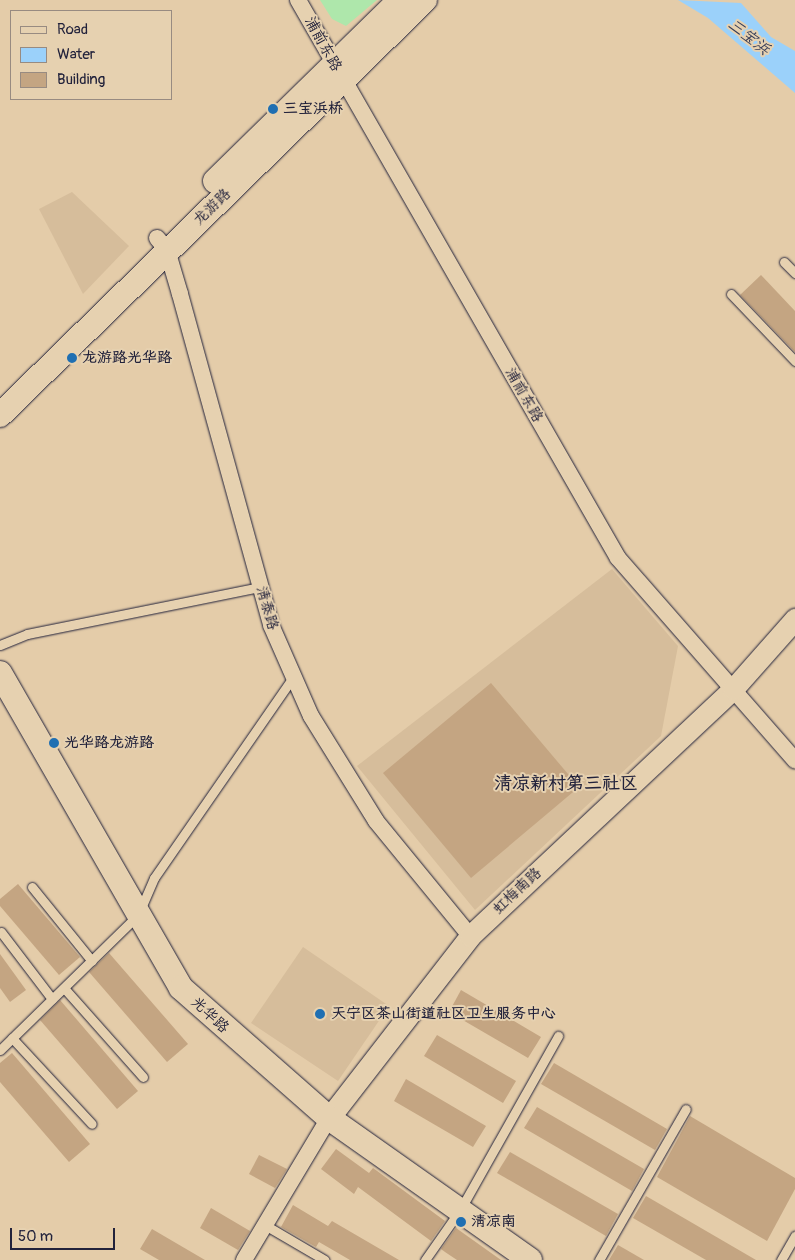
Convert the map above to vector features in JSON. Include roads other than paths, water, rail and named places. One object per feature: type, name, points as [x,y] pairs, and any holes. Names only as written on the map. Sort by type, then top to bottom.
[{"type":"main road","name":"龙游路","points":[[339,71],[400,0]]},
{"type":"main road","name":"龙游路","points":[[0,392],[162,244],[339,71],[425,0]]},
{"type":"main road","name":"龙游路","points":[[0,415],[162,244]]},
{"type":"main road","name":"光华路","points":[[0,673],[138,915],[182,988],[329,1118],[530,1260]]},
{"type":"street","name":"浦前东路","points":[[298,0],[618,558],[795,760]]},
{"type":"street","name":"清泰路","points":[[162,244],[260,587],[311,716],[376,821],[470,936]]},
{"type":"street","name":"虹梅南路","points":[[329,1118],[470,936],[733,690],[795,619]]},
{"type":"street","name":"虹梅南路","points":[[733,690],[762,674],[795,637]]},
{"type":"street","points":[[244,1260],[329,1118]]},
{"type":"lane","points":[[784,262],[795,273]]},
{"type":"lane","points":[[731,294],[795,361]]},
{"type":"lane","points":[[0,645],[27,634],[260,587]]},
{"type":"lane","points":[[0,1050],[138,915],[154,878],[294,676]]},
{"type":"lane","points":[[32,887],[92,961]]},
{"type":"lane","points":[[1,932],[52,999]]},
{"type":"lane","points":[[64,988],[143,1077]]},
{"type":"lane","points":[[425,1260],[460,1210],[558,1036]]},
{"type":"lane","points":[[12,1038],[92,1124]]},
{"type":"lane","points":[[599,1260],[686,1109]]},
{"type":"lane","points":[[265,1225],[325,1260]]},
{"type":"lane","points":[[781,1260],[795,1236]]},
{"type":"water","name":"三宝浜","points":[[678,0],[741,3],[771,37],[795,51],[795,93],[708,18]]},
{"type":"place","name":"三宝浜桥","points":[[273,109]]},
{"type":"place","name":"龙游路光华路","points":[[72,358]]},
{"type":"place","name":"光华路龙游路","points":[[54,743]]},
{"type":"place","name":"天宁区茶山街道社区卫生服务中心","points":[[320,1014]]},
{"type":"place","name":"清凉南","points":[[461,1222]]},
{"type":"district","name":"清凉新村第三社区","points":[[566,784]]}]
